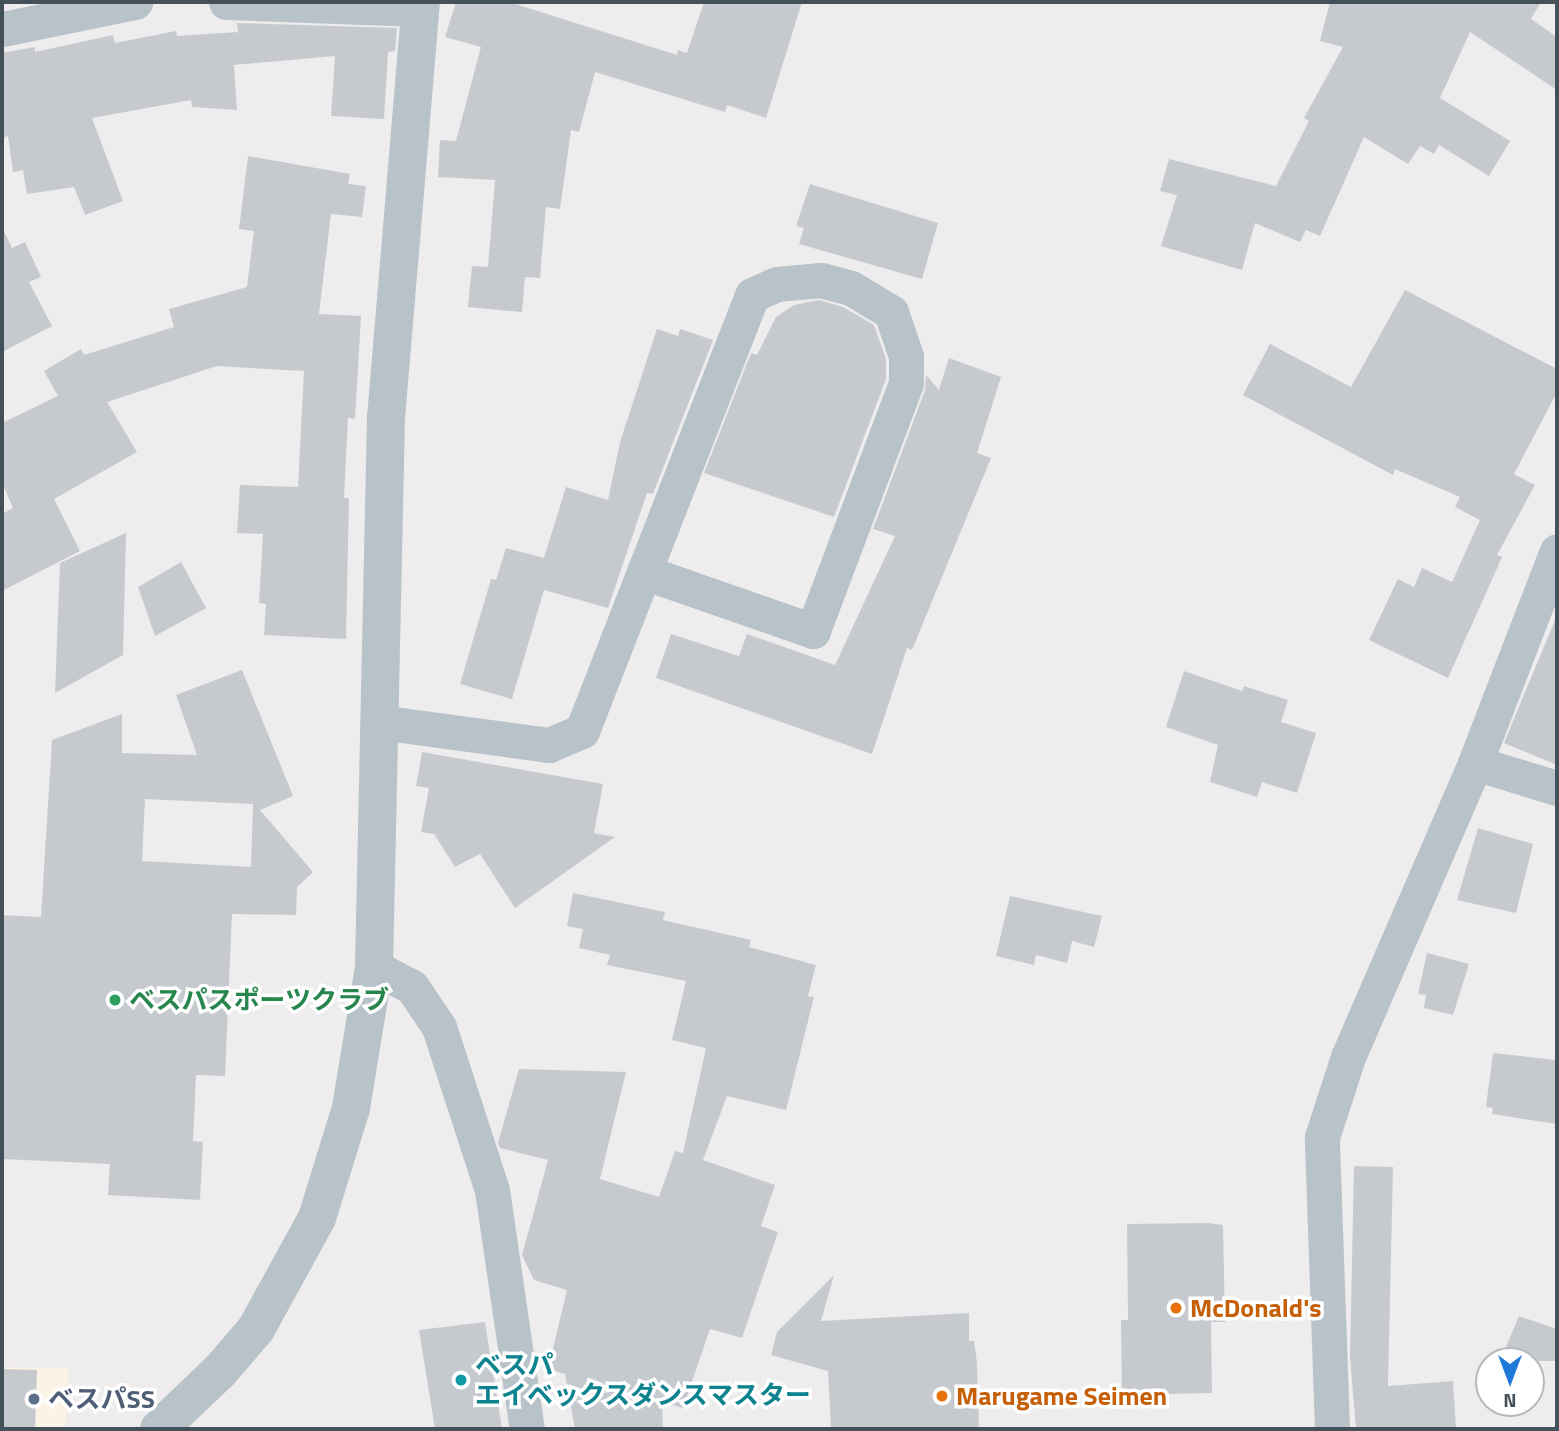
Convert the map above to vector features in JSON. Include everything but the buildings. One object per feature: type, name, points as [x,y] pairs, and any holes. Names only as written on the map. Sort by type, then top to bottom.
[{"type":"street","points":[[159,1429],[220,1371],[256,1329],[317,1218],[351,1108],[374,967],[386,418],[419,6],[226,2]]},
{"type":"street","points":[[2,29],[127,3]]},
{"type":"street","points":[[379,722],[549,745],[582,731],[752,295],[777,284],[821,280],[850,288],[891,312],[906,356],[906,383],[813,631],[644,572]]},
{"type":"street","points":[[1332,1429],[1322,1137],[1348,1057],[1475,763],[1557,551]]},
{"type":"street","points":[[1475,763],[1557,788]]},
{"type":"street","points":[[374,967],[412,987],[439,1027],[492,1190],[527,1429]]},
{"type":"shaded area","name":"ベスパSS","points":[[2,1367],[69,1369],[65,1429],[2,1429]]},
{"type":"place","name":"ベスパスポーツクラブ","points":[[115,1000]]},
{"type":"place","name":"McDonald's","points":[[1176,1308]]},
{"type":"place","name":"ベスパ エイベックスダンスマスター","points":[[461,1380]]},
{"type":"place","name":"Marugame Seimen","points":[[942,1396]]},
{"type":"place","name":"ベスパSS","points":[[34,1399]]}]
